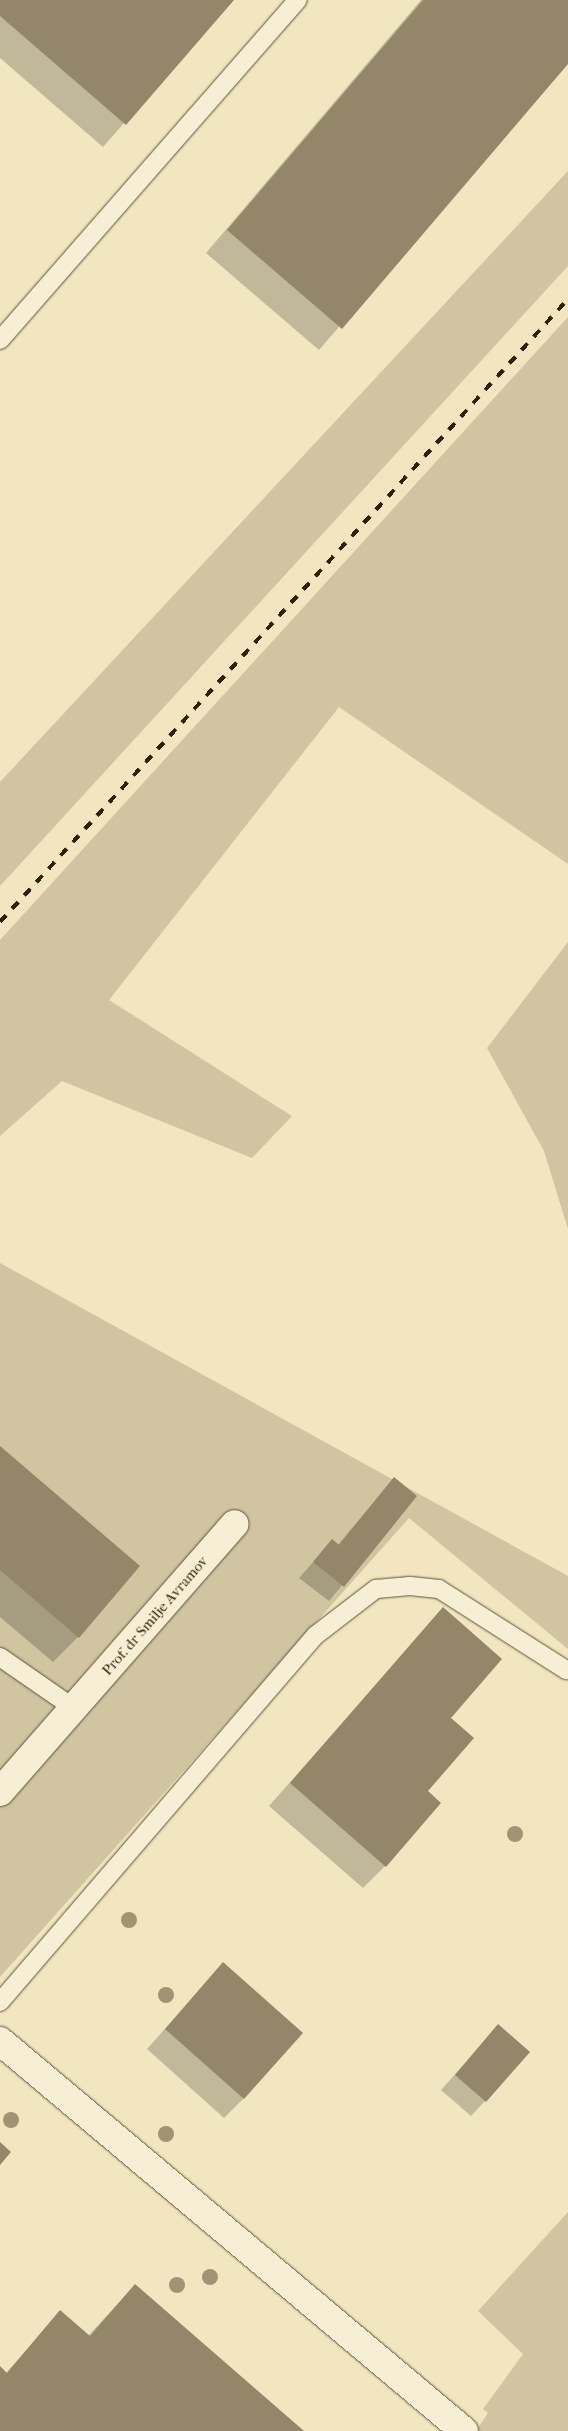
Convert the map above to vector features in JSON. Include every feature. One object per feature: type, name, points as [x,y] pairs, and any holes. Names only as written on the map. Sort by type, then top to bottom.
[{"type":"street","name":"Prof. dr Smilje Avramov","points":[[0,1792],[75,1709],[235,1524]]},
{"type":"street","points":[[0,2041],[463,2430]]},
{"type":"lane","points":[[0,340],[298,0]]},
{"type":"lane","points":[[0,2002],[316,1635],[376,1589],[410,1586],[439,1589],[566,1670]]},
{"type":"lane","points":[[0,1657],[75,1709]]},
{"type":"shaded area","points":[[568,171],[568,266],[0,886],[0,782]]},
{"type":"shaded area","points":[[568,317],[568,864],[339,707],[109,1000],[292,1116],[252,1158],[62,1081],[0,1136],[0,940]]},
{"type":"shaded area","points":[[568,942],[568,1229],[544,1151],[487,1048]]},
{"type":"shaded area","points":[[0,1263],[568,1576],[568,1649],[409,1518],[0,1977]]},
{"type":"shaded area","points":[[568,2212],[568,2431],[476,2431],[488,2413],[483,2409],[523,2354],[478,2311]]},
{"type":"building","points":[[0,0],[234,0],[126,125],[0,16]]},
{"type":"building","points":[[423,0],[568,0],[568,64],[342,329],[227,230]]},
{"type":"building","points":[[0,1446],[140,1566],[79,1638],[0,1570]]},
{"type":"building","points":[[394,1477],[417,1496],[344,1587],[313,1562],[332,1539],[339,1545]]},
{"type":"building","points":[[443,1607],[502,1659],[451,1718],[474,1738],[428,1791],[441,1803],[386,1867],[290,1783]]},
{"type":"building","points":[[223,1962],[303,2033],[244,2099],[165,2029]]},
{"type":"building","points":[[498,2024],[530,2052],[486,2102],[455,2075]]},
{"type":"building","points":[[0,2142],[11,2152],[0,2165]]},
{"type":"building","points":[[135,2284],[304,2431],[0,2431],[0,2366],[7,2373],[60,2310],[90,2336]]},
{"type":"railway","points":[[0,922],[568,299]]}]
